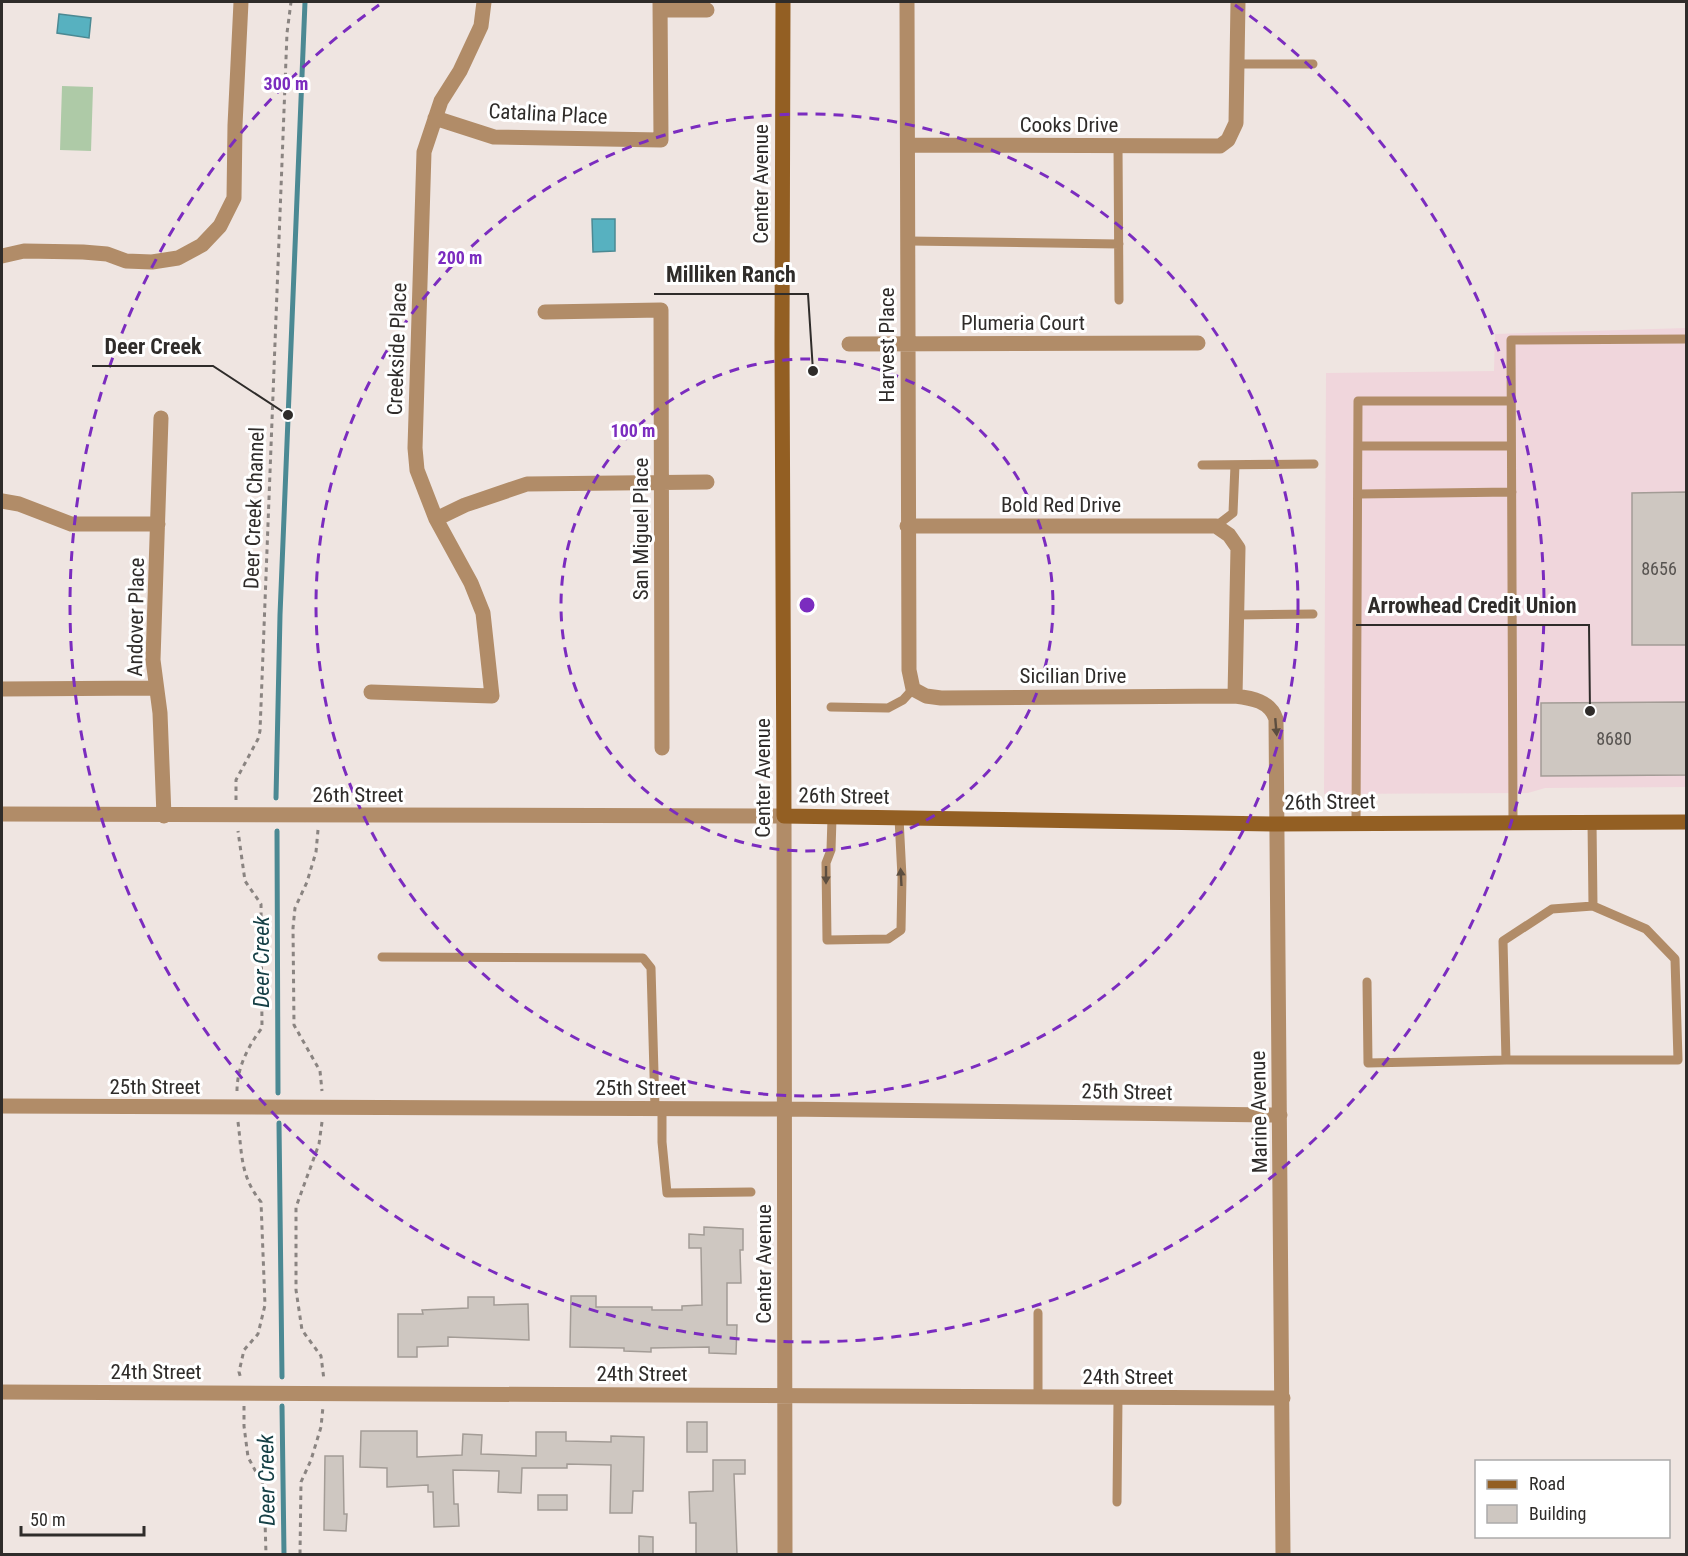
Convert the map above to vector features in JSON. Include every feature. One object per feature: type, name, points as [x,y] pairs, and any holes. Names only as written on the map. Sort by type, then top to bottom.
[{"type":"street","points":[[2,256],[24,251],[83,252],[107,254],[126,261],[152,262],[178,258],[186,254],[201,245],[220,226],[234,198],[241,2]]},
{"type":"street","name":"Creekside Place","points":[[371,692],[492,696],[483,613],[471,583],[436,519],[417,470],[415,448],[424,152],[441,101],[460,71],[481,26],[484,2]]},
{"type":"street","name":"Center Avenue","points":[[783,2],[785,1554]]},
{"type":"street","name":"Harvest Place","points":[[907,2],[909,241],[907,526],[909,670],[913,689]]},
{"type":"street","points":[[1237,64],[1238,2]]},
{"type":"street","points":[[660,6],[707,10]]},
{"type":"street","name":"Catalina Place","points":[[435,118],[495,137],[661,140],[660,6]]},
{"type":"street","name":"Cooks Drive","points":[[908,145],[1220,146],[1228,140],[1236,123],[1237,64]]},
{"type":"street","name":"San Miguel Place","points":[[545,312],[662,310],[662,748]]},
{"type":"street","name":"Plumeria Court","points":[[849,344],[1198,343]]},
{"type":"street","name":"Andover Place","points":[[161,418],[153,660],[162,741],[164,816]]},
{"type":"street","points":[[436,519],[527,484],[707,482]]},
{"type":"street","points":[[2,501],[19,504],[71,524],[158,524]]},
{"type":"street","name":"Bold Red Drive","points":[[907,526],[1216,526]]},
{"type":"street","points":[[1216,526],[1229,535],[1238,548],[1235,696]]},
{"type":"street","points":[[2,689],[156,688]]},
{"type":"street","name":"Sicilian Drive","points":[[913,689],[926,696],[941,698],[1235,696]]},
{"type":"street","name":"Marine Avenue","points":[[1235,696],[1265,704],[1271,709],[1276,719],[1283,1554]]},
{"type":"street","name":"26th Street","points":[[2,814],[784,816],[1277,824],[1686,822]]},
{"type":"street","name":"25th Street","points":[[2,1106],[323,1109],[658,1108],[1281,1115]]},
{"type":"street","name":"24th Street","points":[[2,1392],[1283,1398]]},
{"type":"lane","points":[[1237,64],[1313,64]]},
{"type":"lane","points":[[1118,146],[1119,300]]},
{"type":"lane","points":[[909,241],[1119,244]]},
{"type":"lane","points":[[1513,822],[1511,340],[1686,339]]},
{"type":"lane","points":[[1356,822],[1358,401],[1511,401]]},
{"type":"lane","points":[[1359,446],[1511,446]]},
{"type":"lane","points":[[1202,465],[1314,464]]},
{"type":"lane","points":[[1216,526],[1233,513],[1235,465]]},
{"type":"lane","points":[[1359,494],[1512,492]]},
{"type":"lane","points":[[1238,615],[1313,614]]},
{"type":"lane","points":[[831,707],[888,708],[903,700],[913,689]]},
{"type":"lane","points":[[832,818],[831,850],[826,863],[827,940],[888,939],[901,930],[902,878],[899,818]]},
{"type":"lane","points":[[1592,822],[1593,906]]},
{"type":"lane","points":[[1367,982],[1368,1063],[1678,1060],[1675,959],[1646,929],[1593,906],[1552,909],[1503,941],[1506,1060]]},
{"type":"lane","points":[[382,957],[643,958],[651,968],[658,1108],[667,1193],[751,1192]]},
{"type":"lane","points":[[1038,1313],[1038,1397]]},
{"type":"lane","points":[[1117,1502],[1119,1398]]},
{"type":"path","name":"Deer Creek Channel","points":[[236,794],[236,780],[260,731],[287,33],[291,2]]},
{"type":"path","points":[[300,1554],[301,1482],[311,1460],[321,1426],[324,1369],[321,1356],[302,1330],[298,1313],[296,1207],[319,1144],[323,1109],[320,1071],[294,1025],[294,918],[295,908],[307,882],[316,852],[319,816]]},
{"type":"path","points":[[237,1081],[237,1075],[252,1040],[262,1028],[261,904],[245,881],[240,842]]},
{"type":"path","points":[[239,1135],[240,1158],[252,1191],[261,1202],[264,1305],[258,1334],[244,1350],[239,1372],[244,1393]]},
{"type":"path","points":[[244,1426],[248,1457],[264,1487],[266,1554]]},
{"type":"shaded area","points":[[1686,328],[1686,787],[1545,788],[1528,793],[1324,794],[1326,373],[1494,371],[1495,334]]},
{"type":"green space","points":[[62,86],[93,87],[91,151],[60,150]]},
{"type":"water","points":[[59,14],[91,18],[89,38],[57,33]]},
{"type":"water","points":[[592,219],[615,219],[615,251],[593,252]]},
{"type":"building","points":[[1686,492],[1686,645],[1632,645],[1632,493]]},
{"type":"building","points":[[1686,702],[1686,775],[1541,776],[1541,703]]},
{"type":"building","points":[[704,1227],[743,1229],[743,1250],[740,1250],[741,1283],[727,1283],[727,1325],[737,1325],[736,1354],[709,1353],[709,1347],[651,1348],[651,1352],[624,1351],[624,1348],[570,1347],[571,1296],[596,1296],[596,1307],[652,1307],[652,1310],[682,1310],[682,1306],[702,1305],[701,1248],[689,1248],[689,1234],[704,1235]]},
{"type":"building","points":[[468,1297],[494,1297],[494,1305],[528,1304],[529,1340],[448,1337],[448,1346],[417,1347],[417,1357],[398,1357],[398,1314],[423,1314],[422,1310],[468,1308]]},
{"type":"building","points":[[687,1422],[707,1422],[707,1452],[687,1452]]},
{"type":"building","points":[[361,1431],[417,1431],[417,1457],[462,1455],[463,1434],[482,1435],[481,1454],[536,1456],[536,1432],[566,1432],[566,1441],[611,1442],[611,1436],[644,1437],[643,1491],[633,1491],[632,1513],[610,1513],[611,1465],[567,1464],[567,1468],[522,1468],[521,1493],[498,1492],[499,1471],[453,1470],[454,1504],[458,1504],[459,1526],[434,1527],[433,1492],[428,1492],[428,1485],[387,1487],[387,1468],[360,1467]]},
{"type":"building","points":[[325,1456],[343,1456],[346,1531],[324,1530]]},
{"type":"building","points":[[713,1460],[745,1460],[745,1474],[734,1474],[737,1554],[696,1554],[696,1523],[690,1523],[689,1492],[713,1491]]},
{"type":"building","points":[[538,1495],[567,1495],[567,1510],[538,1510]]},
{"type":"building","points":[[639,1536],[653,1537],[653,1554],[639,1554]]},
{"type":"waterway","name":"Deer Creek","points":[[276,798],[280,615],[305,2]]},
{"type":"waterway","name":"Deer Creek","points":[[277,831],[278,1093]]},
{"type":"waterway","name":"Deer Creek","points":[[279,1123],[282,1377]]},
{"type":"waterway","name":"Deer Creek","points":[[282,1406],[284,1554]]},
{"type":"place","name":"Milliken Ranch","points":[[813,371]]},
{"type":"place","name":"Deer Creek","points":[[288,415]]},
{"type":"place","name":"Arrowhead Credit Union","points":[[1590,711]]}]
